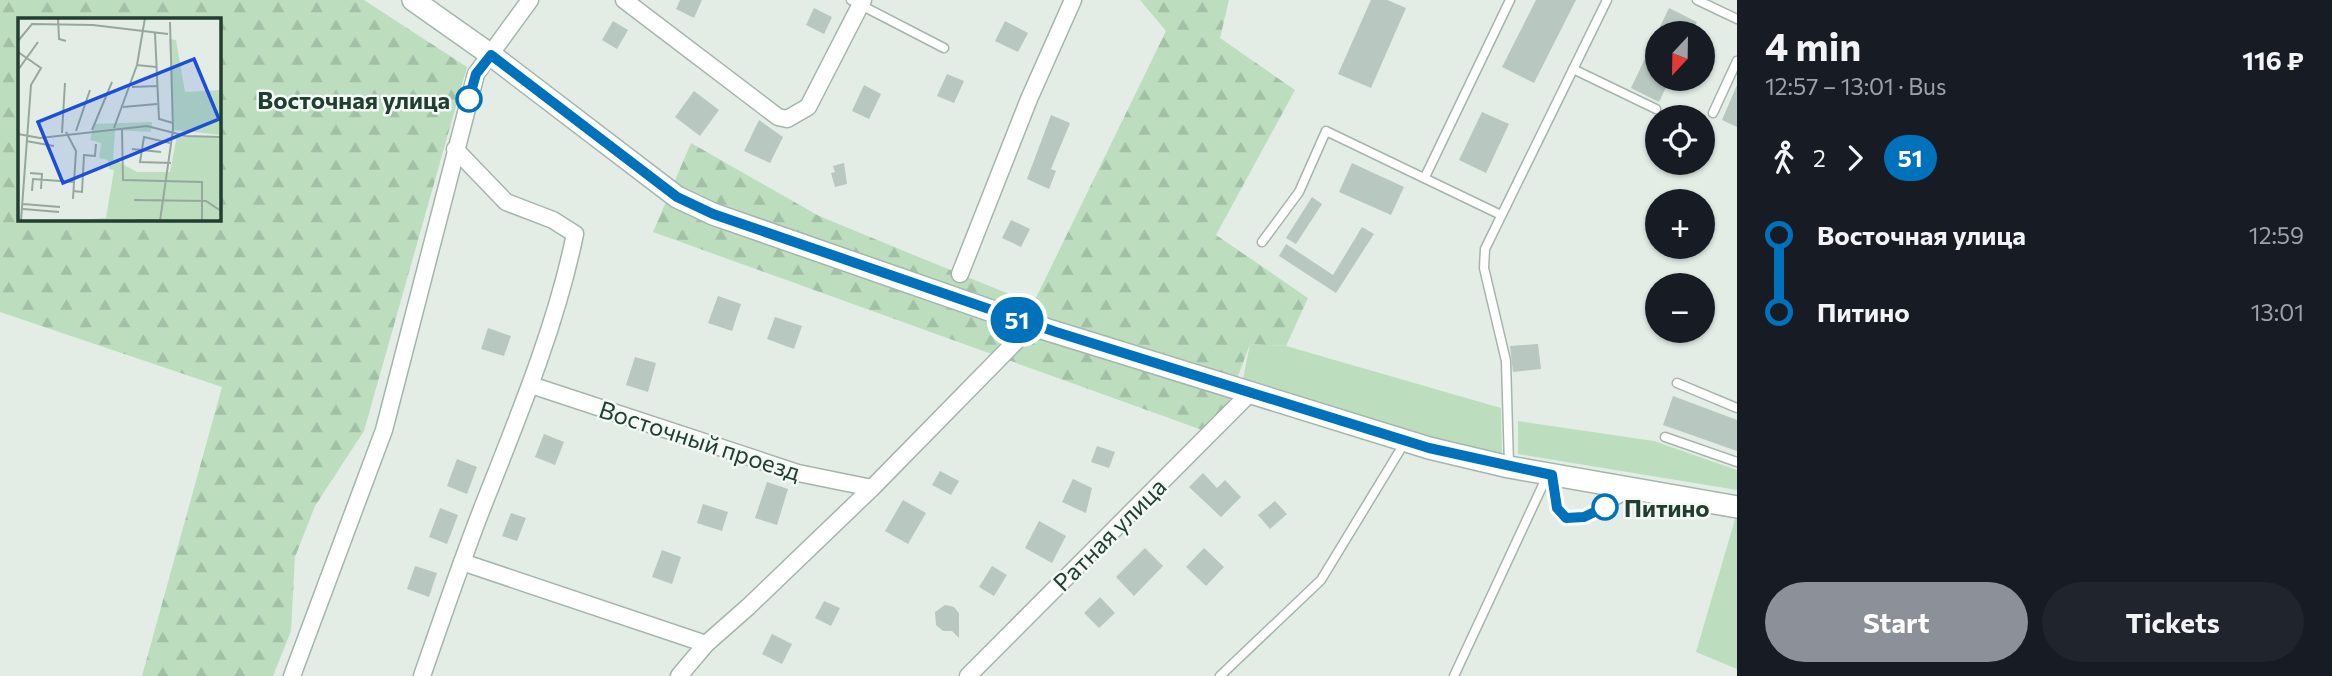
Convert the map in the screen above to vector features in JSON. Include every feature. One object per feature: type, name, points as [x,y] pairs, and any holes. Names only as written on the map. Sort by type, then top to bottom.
[{"type":"street","points":[[413,0],[491,55],[677,197],[713,214],[1032,325],[1406,441],[1509,467],[1737,507]]},
{"type":"street","points":[[292,676],[384,429],[476,74],[530,0]]},
{"type":"street","points":[[960,274],[1029,99],[1073,0]]},
{"type":"street","points":[[628,1],[778,117],[787,119],[808,107],[858,2]]},
{"type":"street","points":[[422,676],[461,562],[531,385],[569,263],[575,233],[553,219],[506,202],[455,149]]},
{"type":"street","points":[[679,676],[706,643],[748,607],[872,488],[1032,325]]},
{"type":"street","name":"Восточный проезд","points":[[531,385],[798,473],[872,488]]},
{"type":"street","name":"Ратная улица","points":[[968,676],[1250,393]]},
{"type":"street","points":[[461,562],[706,643]]},
{"type":"lane","points":[[1425,177],[1510,0]]},
{"type":"lane","points":[[1509,467],[1506,361],[1484,268],[1485,249],[1607,0]]},
{"type":"lane","points":[[1697,0],[1737,19]]},
{"type":"lane","points":[[858,2],[944,48]]},
{"type":"lane","points":[[1715,109],[1737,61]]},
{"type":"lane","points":[[1573,69],[1648,105]]},
{"type":"lane","points":[[1262,242],[1299,192],[1326,131],[1501,215]]},
{"type":"lane","points":[[1677,383],[1737,408]]},
{"type":"lane","points":[[1665,437],[1737,462]]},
{"type":"lane","points":[[1220,676],[1321,580],[1406,441]]},
{"type":"lane","points":[[1550,475],[1557,508],[1566,518],[1584,517],[1638,488]]},
{"type":"lane","points":[[1454,676],[1550,475]]},
{"type":"green space","points":[[0,0],[364,0],[467,67],[364,431],[315,506],[295,557],[291,631],[273,676],[142,676],[222,387],[0,312]]},
{"type":"green space","points":[[1140,0],[1229,0],[1220,38],[1295,90],[1216,235],[1308,298],[1286,346],[1250,344],[1216,435],[653,232],[691,143],[819,216],[1033,304],[1166,31]]},
{"type":"green space","points":[[1250,344],[1286,346],[1501,408],[1502,459],[1242,384]]},
{"type":"green space","points":[[1518,421],[1654,441],[1737,470],[1737,490],[1518,454]]},
{"type":"green space","points":[[1737,516],[1737,669],[1696,652]]},
{"type":"building","points":[[680,0],[702,0],[694,18],[676,9]]},
{"type":"building","points":[[1371,0],[1387,0],[1406,8],[1371,88],[1338,74]]},
{"type":"building","points":[[1536,0],[1576,0],[1534,83],[1502,67]]},
{"type":"building","points":[[814,8],[832,17],[824,34],[806,25]]},
{"type":"building","points":[[1669,8],[1695,21],[1663,21]]},
{"type":"building","points":[[613,21],[628,30],[617,49],[602,40]]},
{"type":"building","points":[[1005,21],[1028,33],[1018,52],[995,41]]},
{"type":"building","points":[[1645,58],[1645,91],[1664,91],[1659,102],[1631,88]]},
{"type":"building","points":[[947,74],[964,81],[954,103],[937,96]]},
{"type":"building","points":[[864,85],[881,94],[869,119],[852,111]]},
{"type":"building","points":[[1737,85],[1737,127],[1722,120]]},
{"type":"building","points":[[694,91],[719,110],[700,136],[675,117]]},
{"type":"building","points":[[1482,112],[1509,124],[1486,173],[1459,160]]},
{"type":"building","points":[[1051,115],[1070,123],[1051,169],[1056,171],[1049,189],[1027,179]]},
{"type":"building","points":[[759,120],[783,137],[770,163],[744,151]]},
{"type":"building","points":[[844,163],[847,184],[835,187],[831,173],[835,172],[833,166]]},
{"type":"building","points":[[1352,163],[1404,187],[1391,215],[1339,192]]},
{"type":"building","points":[[1312,197],[1322,204],[1296,244],[1286,238]]},
{"type":"building","points":[[1011,220],[1030,229],[1021,247],[1002,238]]},
{"type":"building","points":[[1362,227],[1374,234],[1336,293],[1279,256],[1286,244],[1333,275]]},
{"type":"building","points":[[718,296],[741,304],[732,331],[708,323]]},
{"type":"building","points":[[775,317],[802,326],[794,349],[767,339]]},
{"type":"building","points":[[488,328],[511,336],[504,356],[481,349]]},
{"type":"building","points":[[1538,344],[1541,369],[1513,372],[1510,346]]},
{"type":"building","points":[[635,357],[656,363],[648,392],[626,385]]},
{"type":"building","points":[[1673,396],[1737,420],[1737,451],[1663,425]]},
{"type":"building","points":[[544,434],[564,442],[555,465],[535,457]]},
{"type":"building","points":[[1097,446],[1115,452],[1109,468],[1091,462]]},
{"type":"building","points":[[457,459],[477,467],[467,494],[447,486]]},
{"type":"building","points":[[940,471],[959,481],[951,495],[932,485]]},
{"type":"building","points":[[1203,473],[1217,488],[1225,480],[1241,497],[1221,517],[1189,487]]},
{"type":"building","points":[[1073,479],[1092,488],[1086,513],[1062,502]]},
{"type":"building","points":[[767,482],[788,489],[777,525],[755,518]]},
{"type":"building","points":[[903,500],[926,513],[908,544],[885,531]]},
{"type":"building","points":[[1275,501],[1287,514],[1270,529],[1258,515]]},
{"type":"building","points":[[703,504],[728,512],[722,531],[697,523]]},
{"type":"building","points":[[440,508],[458,515],[447,544],[429,537]]},
{"type":"building","points":[[511,513],[526,518],[517,541],[502,536]]},
{"type":"building","points":[[1039,521],[1066,536],[1052,563],[1025,548]]},
{"type":"building","points":[[1145,548],[1163,566],[1134,596],[1116,577]]},
{"type":"building","points":[[1204,548],[1224,567],[1206,586],[1186,567]]},
{"type":"building","points":[[662,550],[681,557],[672,584],[652,577]]},
{"type":"building","points":[[415,566],[437,573],[429,597],[407,589]]},
{"type":"building","points":[[992,566],[1007,575],[994,596],[979,587]]},
{"type":"building","points":[[1100,597],[1115,613],[1099,628],[1084,613]]},
{"type":"building","points":[[824,601],[840,608],[831,626],[815,618]]},
{"type":"building","points":[[945,605],[954,607],[959,613],[959,638],[952,631],[943,631],[936,625],[935,612]]},
{"type":"building","points":[[772,634],[792,644],[782,664],[762,654]]},
{"type":"bus line","name":"51","points":[[469,99],[476,74],[491,55],[677,197],[713,214],[1032,325],[1429,448],[1552,475],[1557,508],[1566,518],[1584,517],[1605,507]]},
{"type":"place","name":"Восточная улица","points":[[469,99]]},
{"type":"place","name":"Питино","points":[[1605,507]]}]
